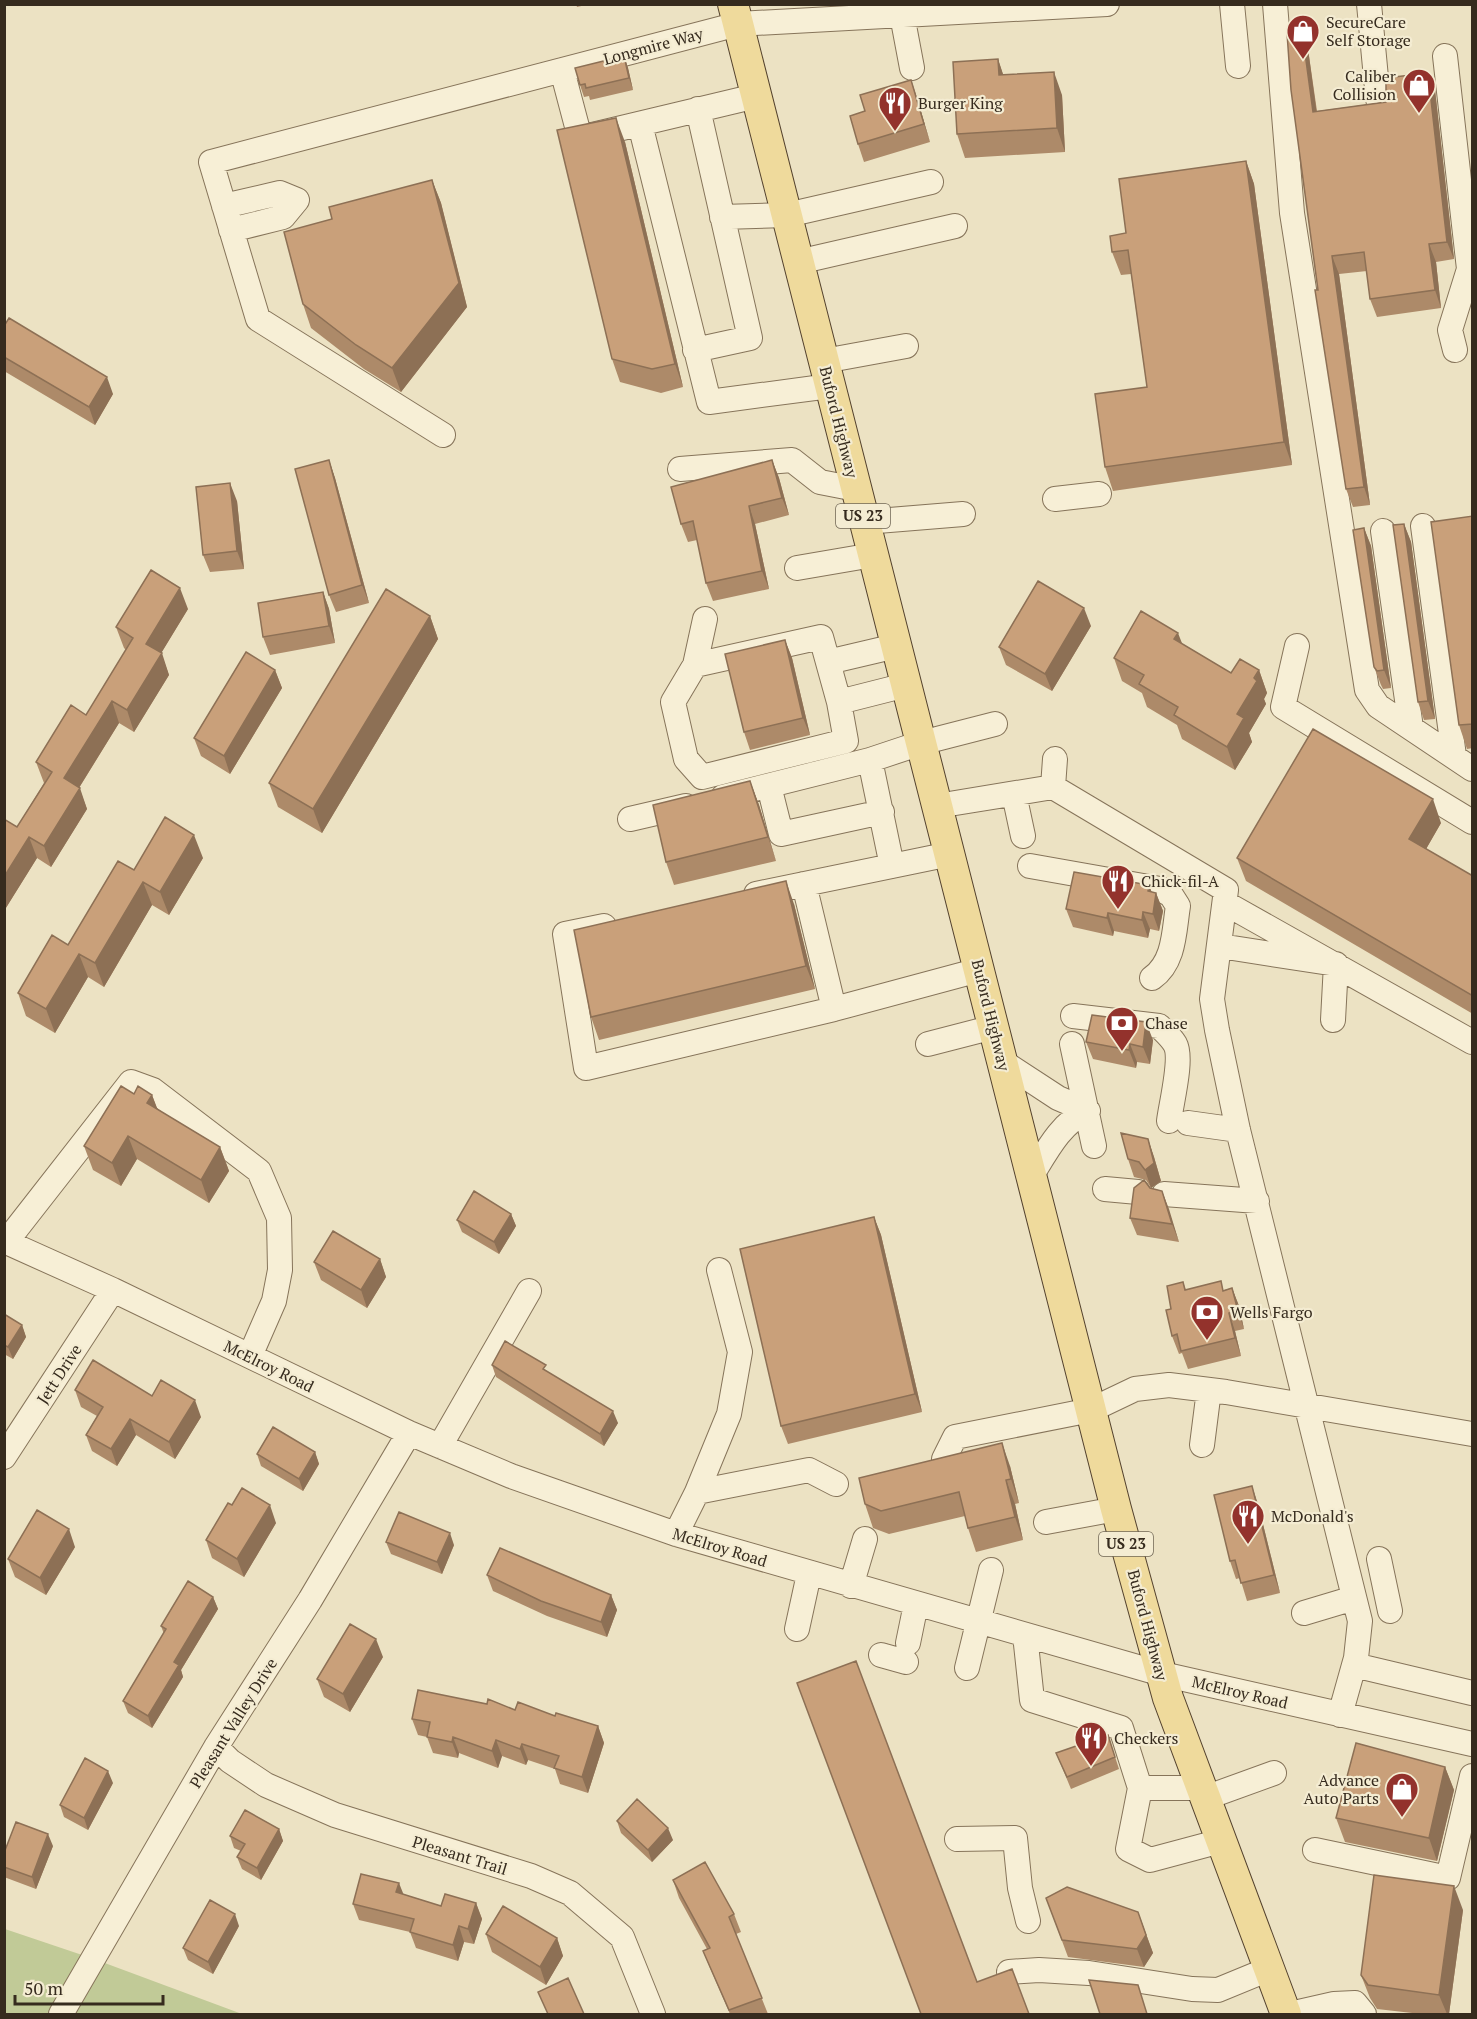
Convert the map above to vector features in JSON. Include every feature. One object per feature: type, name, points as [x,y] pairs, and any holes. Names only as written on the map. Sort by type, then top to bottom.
[{"type":"main road","name":"Buford Highway","points":[[735,14],[1116,1509],[1168,1698],[1288,2014]]},
{"type":"street","name":"Longmire Way","points":[[224,206],[211,162],[562,70],[735,14],[1107,4]]},
{"type":"street","points":[[1232,4],[1238,66]]},
{"type":"street","points":[[1275,4],[1292,213],[1367,690],[1378,706],[1463,763]]},
{"type":"street","points":[[1369,4],[1378,99]]},
{"type":"street","points":[[909,11],[912,68]]},
{"type":"street","points":[[1445,56],[1469,269],[1452,340]]},
{"type":"street","points":[[562,70],[580,138],[756,96]]},
{"type":"street","points":[[694,350],[750,338],[698,110]]},
{"type":"street","points":[[640,124],[694,350],[709,402],[827,373],[906,346]]},
{"type":"street","points":[[722,218],[786,215],[931,182]]},
{"type":"street","points":[[231,230],[283,217],[297,200],[280,193],[224,206],[231,230],[258,319],[443,435]]},
{"type":"street","points":[[798,262],[955,226]]},
{"type":"street","points":[[680,469],[792,460],[820,482],[856,489]]},
{"type":"street","points":[[1055,499],[1100,494]]},
{"type":"street","points":[[865,522],[963,514]]},
{"type":"street","points":[[1343,535],[1434,525],[1463,763]]},
{"type":"street","points":[[1383,531],[1411,728]]},
{"type":"street","points":[[796,568],[873,555]]},
{"type":"street","points":[[695,665],[820,637],[839,702],[846,741],[702,777],[686,759],[673,702],[695,665],[705,619]]},
{"type":"street","points":[[828,662],[896,646]]},
{"type":"street","points":[[1297,646],[1283,707],[1473,822]]},
{"type":"street","points":[[839,702],[906,685]]},
{"type":"street","points":[[630,819],[870,760],[921,743],[995,724]]},
{"type":"street","points":[[1053,787],[1055,759]]},
{"type":"street","points":[[870,760],[892,866]]},
{"type":"street","points":[[769,786],[781,834],[882,812]]},
{"type":"street","points":[[937,806],[1053,787],[1226,890],[1212,999],[1238,1130],[1359,1621],[1354,1665],[1340,1715]]},
{"type":"street","points":[[1014,794],[1023,836]]},
{"type":"street","points":[[736,899],[950,855]]},
{"type":"street","points":[[1030,866],[1160,889],[1171,895],[1178,906],[1169,957],[1163,969],[1152,978]]},
{"type":"street","points":[[804,884],[834,1009]]},
{"type":"street","points":[[1225,903],[1473,1042]]},
{"type":"street","points":[[622,922],[565,934],[586,1068],[834,1009],[979,970]]},
{"type":"street","points":[[1220,946],[1336,964]]},
{"type":"street","points":[[1333,1020],[1336,964]]},
{"type":"street","points":[[1073,1016],[1159,1026],[1176,1046],[1179,1122],[1238,1130]]},
{"type":"street","points":[[928,1044],[994,1027]]},
{"type":"street","points":[[1072,1044],[1094,1146]]},
{"type":"street","points":[[1003,1062],[1058,1098],[1088,1111]]},
{"type":"street","points":[[5,1242],[131,1082],[153,1090],[259,1171],[279,1218],[279,1270],[274,1301],[250,1356]]},
{"type":"street","points":[[1032,1175],[1064,1128],[1079,1115],[1088,1111]]},
{"type":"street","points":[[1105,1189],[1138,1192]]},
{"type":"street","points":[[1164,1194],[1257,1201]]},
{"type":"street","name":"McElroy Road","points":[[5,1242],[113,1290],[409,1433],[511,1476],[676,1534],[808,1574],[1162,1674],[1473,1744]]},
{"type":"street","points":[[676,1534],[697,1492],[729,1414],[740,1352],[718,1270]]},
{"type":"street","name":"Jett Drive","points":[[4,1458],[113,1290]]},
{"type":"street","points":[[440,1446],[529,1291]]},
{"type":"street","points":[[944,1459],[954,1437],[1012,1414],[1091,1410],[1135,1389],[1169,1385],[1473,1434]]},
{"type":"street","points":[[1203,1445],[1209,1390]]},
{"type":"street","name":"Pleasant Valley Drive","points":[[61,2014],[216,1747],[310,1600],[409,1433]]},
{"type":"street","points":[[697,1492],[810,1470],[836,1484]]},
{"type":"street","points":[[1046,1522],[1116,1509]]},
{"type":"street","points":[[851,1586],[865,1539]]},
{"type":"street","points":[[1378,1559],[1390,1611]]},
{"type":"street","points":[[967,1668],[991,1570]]},
{"type":"street","points":[[797,1629],[808,1574]]},
{"type":"street","points":[[1304,1612],[1354,1598]]},
{"type":"street","points":[[881,1655],[907,1653],[916,1604]]},
{"type":"street","points":[[1025,1635],[1032,1700],[1121,1728],[1140,1788],[1128,1849],[1150,1860],[1221,1841]]},
{"type":"street","points":[[1354,1665],[1473,1693]]},
{"type":"street","name":"Pleasant Trail","points":[[216,1747],[230,1761],[266,1785],[335,1815],[531,1876],[570,1893],[622,1937],[653,2014]]},
{"type":"street","points":[[1140,1788],[1203,1793],[1274,1773]]},
{"type":"street","points":[[1315,1850],[1448,1878],[1473,1776]]},
{"type":"street","points":[[957,1839],[1015,1838],[1020,1888],[1029,1921]]},
{"type":"street","points":[[1009,1972],[1039,1970],[1089,1973],[1192,1983],[1218,1990],[1269,1969]]},
{"type":"street","points":[[1288,2014],[1334,2004],[1355,2003],[1364,2014]]},
{"type":"green space","points":[[5,1929],[94,1959],[242,2014],[5,2014]]},
{"type":"building","points":[[1302,31],[1313,112],[1386,102],[1386,78],[1428,73],[1447,242],[1429,244],[1435,290],[1370,299],[1364,252],[1332,256],[1364,487],[1346,489],[1315,290],[1318,290],[1291,90],[1287,33]]},
{"type":"building","points":[[624,56],[629,78],[586,88],[585,84],[580,85],[575,68]]},
{"type":"building","points":[[998,59],[999,75],[1054,72],[1057,128],[957,134],[953,62]]},
{"type":"building","points":[[911,80],[924,124],[858,144],[850,116],[865,111],[860,95]]},
{"type":"building","points":[[616,118],[675,364],[652,369],[612,359],[557,130]]},
{"type":"building","points":[[1246,161],[1284,442],[1105,467],[1095,394],[1147,387],[1128,250],[1112,252],[1110,236],[1126,233],[1119,179]]},
{"type":"building","points":[[432,180],[459,283],[392,368],[356,345],[303,304],[284,232],[332,219],[329,207]]},
{"type":"building","points":[[9,318],[107,377],[89,407],[4,357],[4,326]]},
{"type":"building","points":[[329,460],[362,585],[329,595],[295,469]]},
{"type":"building","points":[[772,460],[782,498],[749,506],[762,571],[706,583],[693,521],[681,524],[671,487]]},
{"type":"building","points":[[230,483],[237,551],[203,555],[196,487]]},
{"type":"building","points":[[1473,516],[1473,724],[1459,725],[1431,522]]},
{"type":"building","points":[[1404,524],[1428,701],[1418,702],[1393,525]]},
{"type":"building","points":[[1364,528],[1384,670],[1377,671],[1374,667],[1353,530]]},
{"type":"building","points":[[151,570],[180,588],[146,644],[162,653],[127,710],[112,701],[64,778],[80,788],[44,846],[29,837],[4,877],[4,819],[17,827],[52,772],[36,762],[71,705],[86,715],[133,638],[116,627]]},
{"type":"building","points":[[1038,581],[1084,608],[1045,674],[999,647]]},
{"type":"building","points":[[386,589],[430,616],[313,809],[269,783]]},
{"type":"building","points":[[323,592],[329,626],[263,637],[258,603]]},
{"type":"building","points":[[1141,611],[1178,633],[1174,639],[1231,673],[1240,659],[1259,670],[1254,678],[1257,681],[1237,714],[1244,718],[1227,747],[1174,715],[1178,707],[1139,684],[1144,675],[1114,658]]},
{"type":"building","points":[[785,640],[803,718],[744,732],[725,654]]},
{"type":"building","points":[[246,652],[275,670],[224,756],[194,738]]},
{"type":"building","points":[[1313,729],[1433,799],[1409,839],[1473,876],[1473,996],[1237,858]]},
{"type":"building","points":[[750,781],[768,837],[666,862],[653,805]]},
{"type":"building","points":[[165,817],[194,835],[160,892],[143,882],[95,963],[79,954],[46,1009],[18,993],[52,935],[68,945],[118,861],[134,870]]},
{"type":"building","points":[[1074,872],[1149,885],[1148,891],[1156,893],[1153,914],[1143,912],[1142,920],[1108,913],[1107,918],[1066,909]]},
{"type":"building","points":[[786,881],[806,966],[591,1017],[574,930]]},
{"type":"building","points":[[1092,1015],[1146,1022],[1143,1047],[1130,1044],[1129,1050],[1086,1042]]},
{"type":"building","points":[[121,1086],[134,1094],[138,1086],[152,1095],[147,1103],[220,1147],[201,1180],[128,1136],[112,1163],[84,1146]]},
{"type":"building","points":[[1121,1133],[1148,1139],[1154,1163],[1145,1170],[1139,1162],[1128,1159]]},
{"type":"building","points":[[1144,1180],[1150,1188],[1162,1191],[1172,1224],[1130,1218],[1134,1188]]},
{"type":"building","points":[[474,1191],[511,1214],[494,1242],[457,1220]]},
{"type":"building","points":[[874,1217],[915,1394],[781,1426],[740,1249]]},
{"type":"building","points":[[333,1231],[380,1259],[361,1290],[314,1262]]},
{"type":"building","name":"Wells Fargo","points":[[1221,1281],[1223,1291],[1232,1288],[1238,1311],[1229,1313],[1235,1338],[1181,1351],[1177,1334],[1172,1336],[1166,1310],[1171,1309],[1167,1286],[1183,1282],[1185,1290]]},
{"type":"building","points":[[4,1314],[22,1325],[8,1347],[4,1345]]},
{"type":"building","points":[[505,1341],[546,1365],[543,1369],[613,1411],[600,1434],[492,1365]]},
{"type":"building","points":[[93,1360],[152,1396],[161,1380],[195,1400],[169,1442],[130,1419],[111,1449],[86,1435],[103,1407],[75,1390]]},
{"type":"building","points":[[273,1427],[315,1452],[299,1479],[257,1454]]},
{"type":"building","points":[[1002,1443],[1011,1479],[1006,1480],[1015,1517],[968,1528],[959,1492],[881,1511],[865,1504],[859,1478]]},
{"type":"building","name":"McDonald's","points":[[1252,1486],[1274,1575],[1241,1583],[1235,1560],[1230,1561],[1214,1495]]},
{"type":"building","points":[[242,1488],[270,1505],[237,1559],[206,1540],[228,1503],[232,1505]]},
{"type":"building","points":[[37,1510],[69,1529],[40,1578],[8,1559]]},
{"type":"building","points":[[399,1512],[450,1533],[437,1562],[386,1542]]},
{"type":"building","points":[[500,1548],[611,1595],[601,1622],[541,1601],[487,1575]]},
{"type":"building","points":[[188,1581],[213,1597],[174,1662],[179,1665],[148,1716],[123,1701],[166,1629],[161,1626]]},
{"type":"building","points":[[350,1624],[376,1639],[343,1694],[317,1679]]},
{"type":"building","points":[[856,1661],[977,1982],[1012,1969],[1029,2014],[921,2014],[797,1683]]},
{"type":"building","points":[[418,1690],[487,1704],[488,1699],[515,1710],[518,1702],[555,1716],[556,1713],[598,1726],[582,1777],[554,1768],[559,1756],[522,1744],[520,1749],[496,1740],[492,1751],[453,1737],[452,1742],[427,1737],[430,1722],[412,1719]]},
{"type":"building","points":[[1108,1735],[1115,1757],[1067,1777],[1056,1753]]},
{"type":"building","points":[[1356,1743],[1445,1767],[1429,1838],[1336,1818]]},
{"type":"building","points":[[85,1758],[108,1771],[84,1818],[60,1805]]},
{"type":"building","points":[[637,1799],[668,1828],[648,1850],[617,1821]]},
{"type":"building","points":[[245,1810],[279,1829],[257,1868],[237,1857],[245,1844],[230,1836]]},
{"type":"building","points":[[16,1822],[48,1834],[32,1877],[4,1867],[4,1853]]},
{"type":"building","points":[[705,1862],[734,1914],[729,1917],[762,1998],[729,2010],[703,1951],[710,1948],[673,1880]]},
{"type":"building","points":[[361,1874],[399,1883],[396,1892],[441,1906],[445,1894],[476,1903],[468,1929],[459,1926],[453,1945],[410,1932],[414,1919],[353,1904]]},
{"type":"building","points":[[1374,1875],[1454,1886],[1439,1995],[1368,1985],[1361,1975]]},
{"type":"building","points":[[1067,1887],[1138,1912],[1146,1935],[1137,1949],[1062,1940],[1046,1898]]},
{"type":"building","points":[[210,1900],[235,1914],[208,1962],[183,1948]]},
{"type":"building","points":[[503,1906],[557,1938],[540,1967],[486,1934]]},
{"type":"building","points":[[568,1978],[584,2014],[548,2014],[538,1992]]},
{"type":"building","points":[[1089,1980],[1138,1985],[1147,2014],[1100,2014]]},
{"type":"place","name":"SecureCare Self Storage","points":[[1303,60]]},
{"type":"place","name":"Caliber Collision","points":[[1419,114]]},
{"type":"place","name":"Burger King","points":[[895,132]]},
{"type":"place","name":"Chick-fil-A","points":[[1118,910]]},
{"type":"place","name":"Chase","points":[[1122,1052]]},
{"type":"place","name":"Wells Fargo","points":[[1207,1341]]},
{"type":"place","name":"McDonald's","points":[[1248,1545]]},
{"type":"place","name":"Checkers","points":[[1091,1767]]},
{"type":"place","name":"Advance Auto Parts","points":[[1402,1818]]}]
